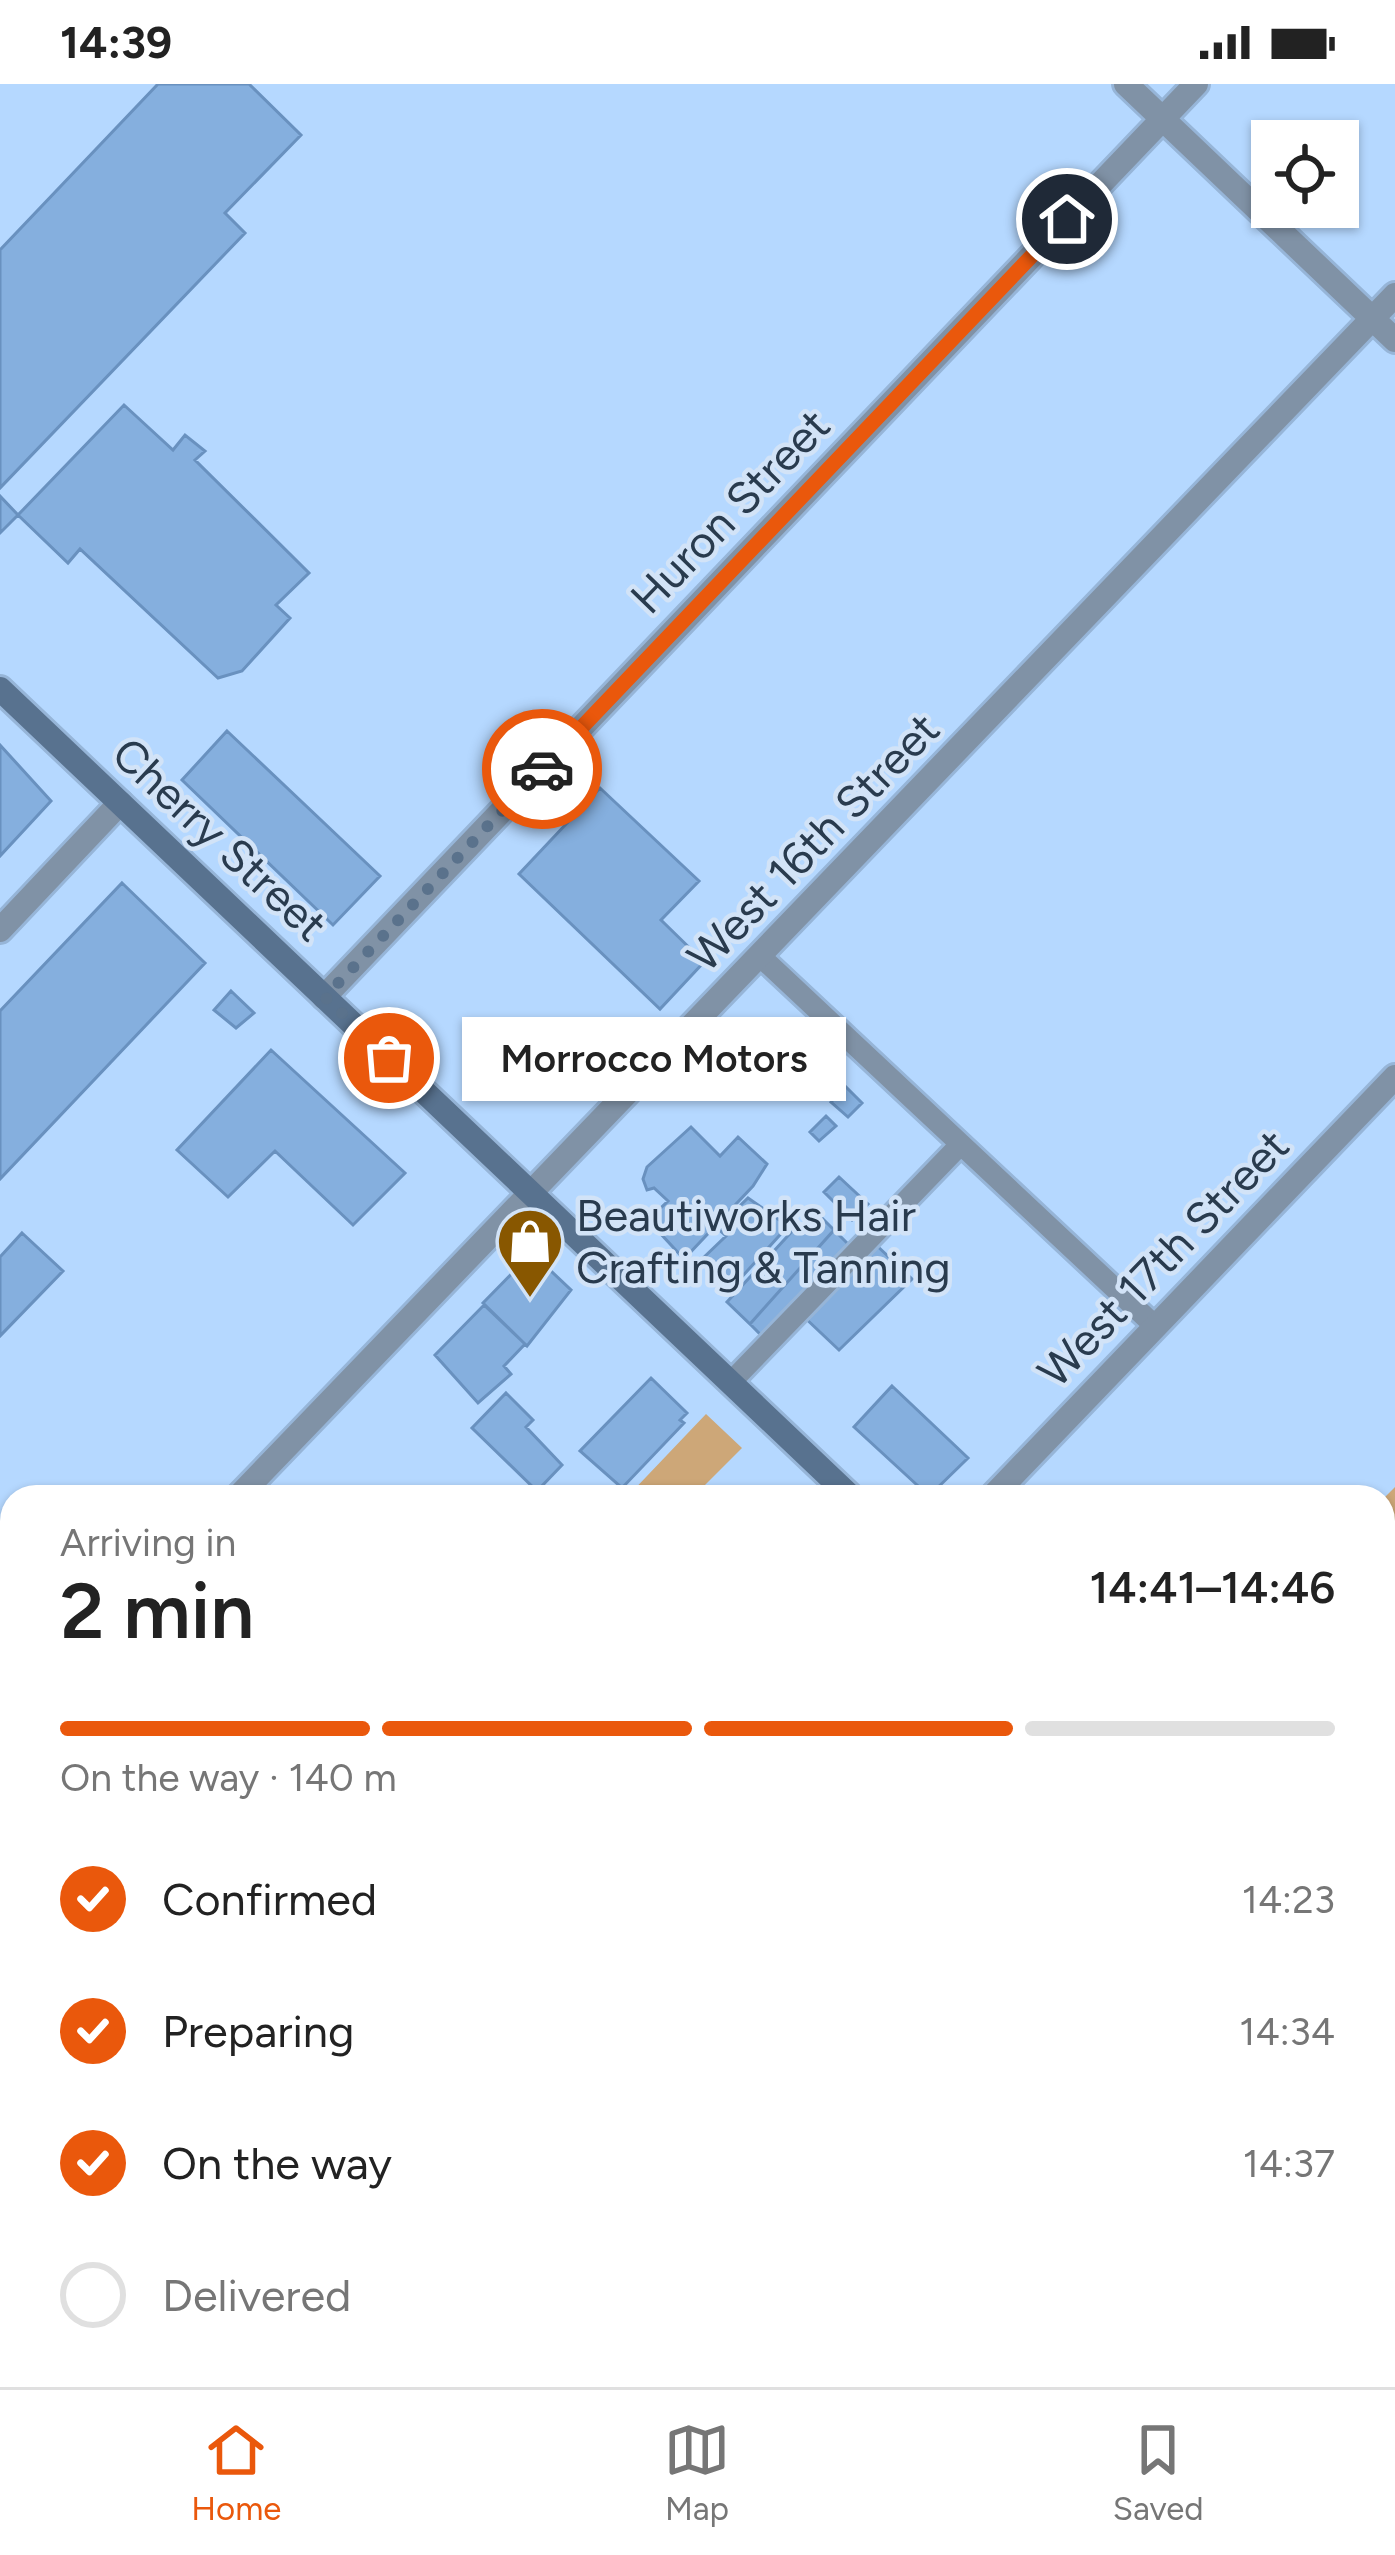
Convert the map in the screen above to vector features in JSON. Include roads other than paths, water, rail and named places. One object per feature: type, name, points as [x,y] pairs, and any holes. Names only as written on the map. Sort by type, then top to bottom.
[{"type":"street","points":[[1126,84],[1395,340]]},
{"type":"street","name":"Huron Street","points":[[325,997],[1196,84]]},
{"type":"street","name":"West 16th Street","points":[[250,1485],[1395,295]]},
{"type":"street","name":"Cherry Street","points":[[0,688],[838,1485]]},
{"type":"street","points":[[0,930],[120,802]]},
{"type":"street","name":"West 17th Street","points":[[1004,1485],[1395,1077]]},
{"type":"lane","points":[[761,957],[1156,1327]]},
{"type":"lane","points":[[731,1382],[960,1145]]},
{"type":"place","name":"Morrocco Motors","points":[[389,1058]]},
{"type":"place","name":"Beautiworks Hair Crafting & Tanning","points":[[530,1300]]}]
